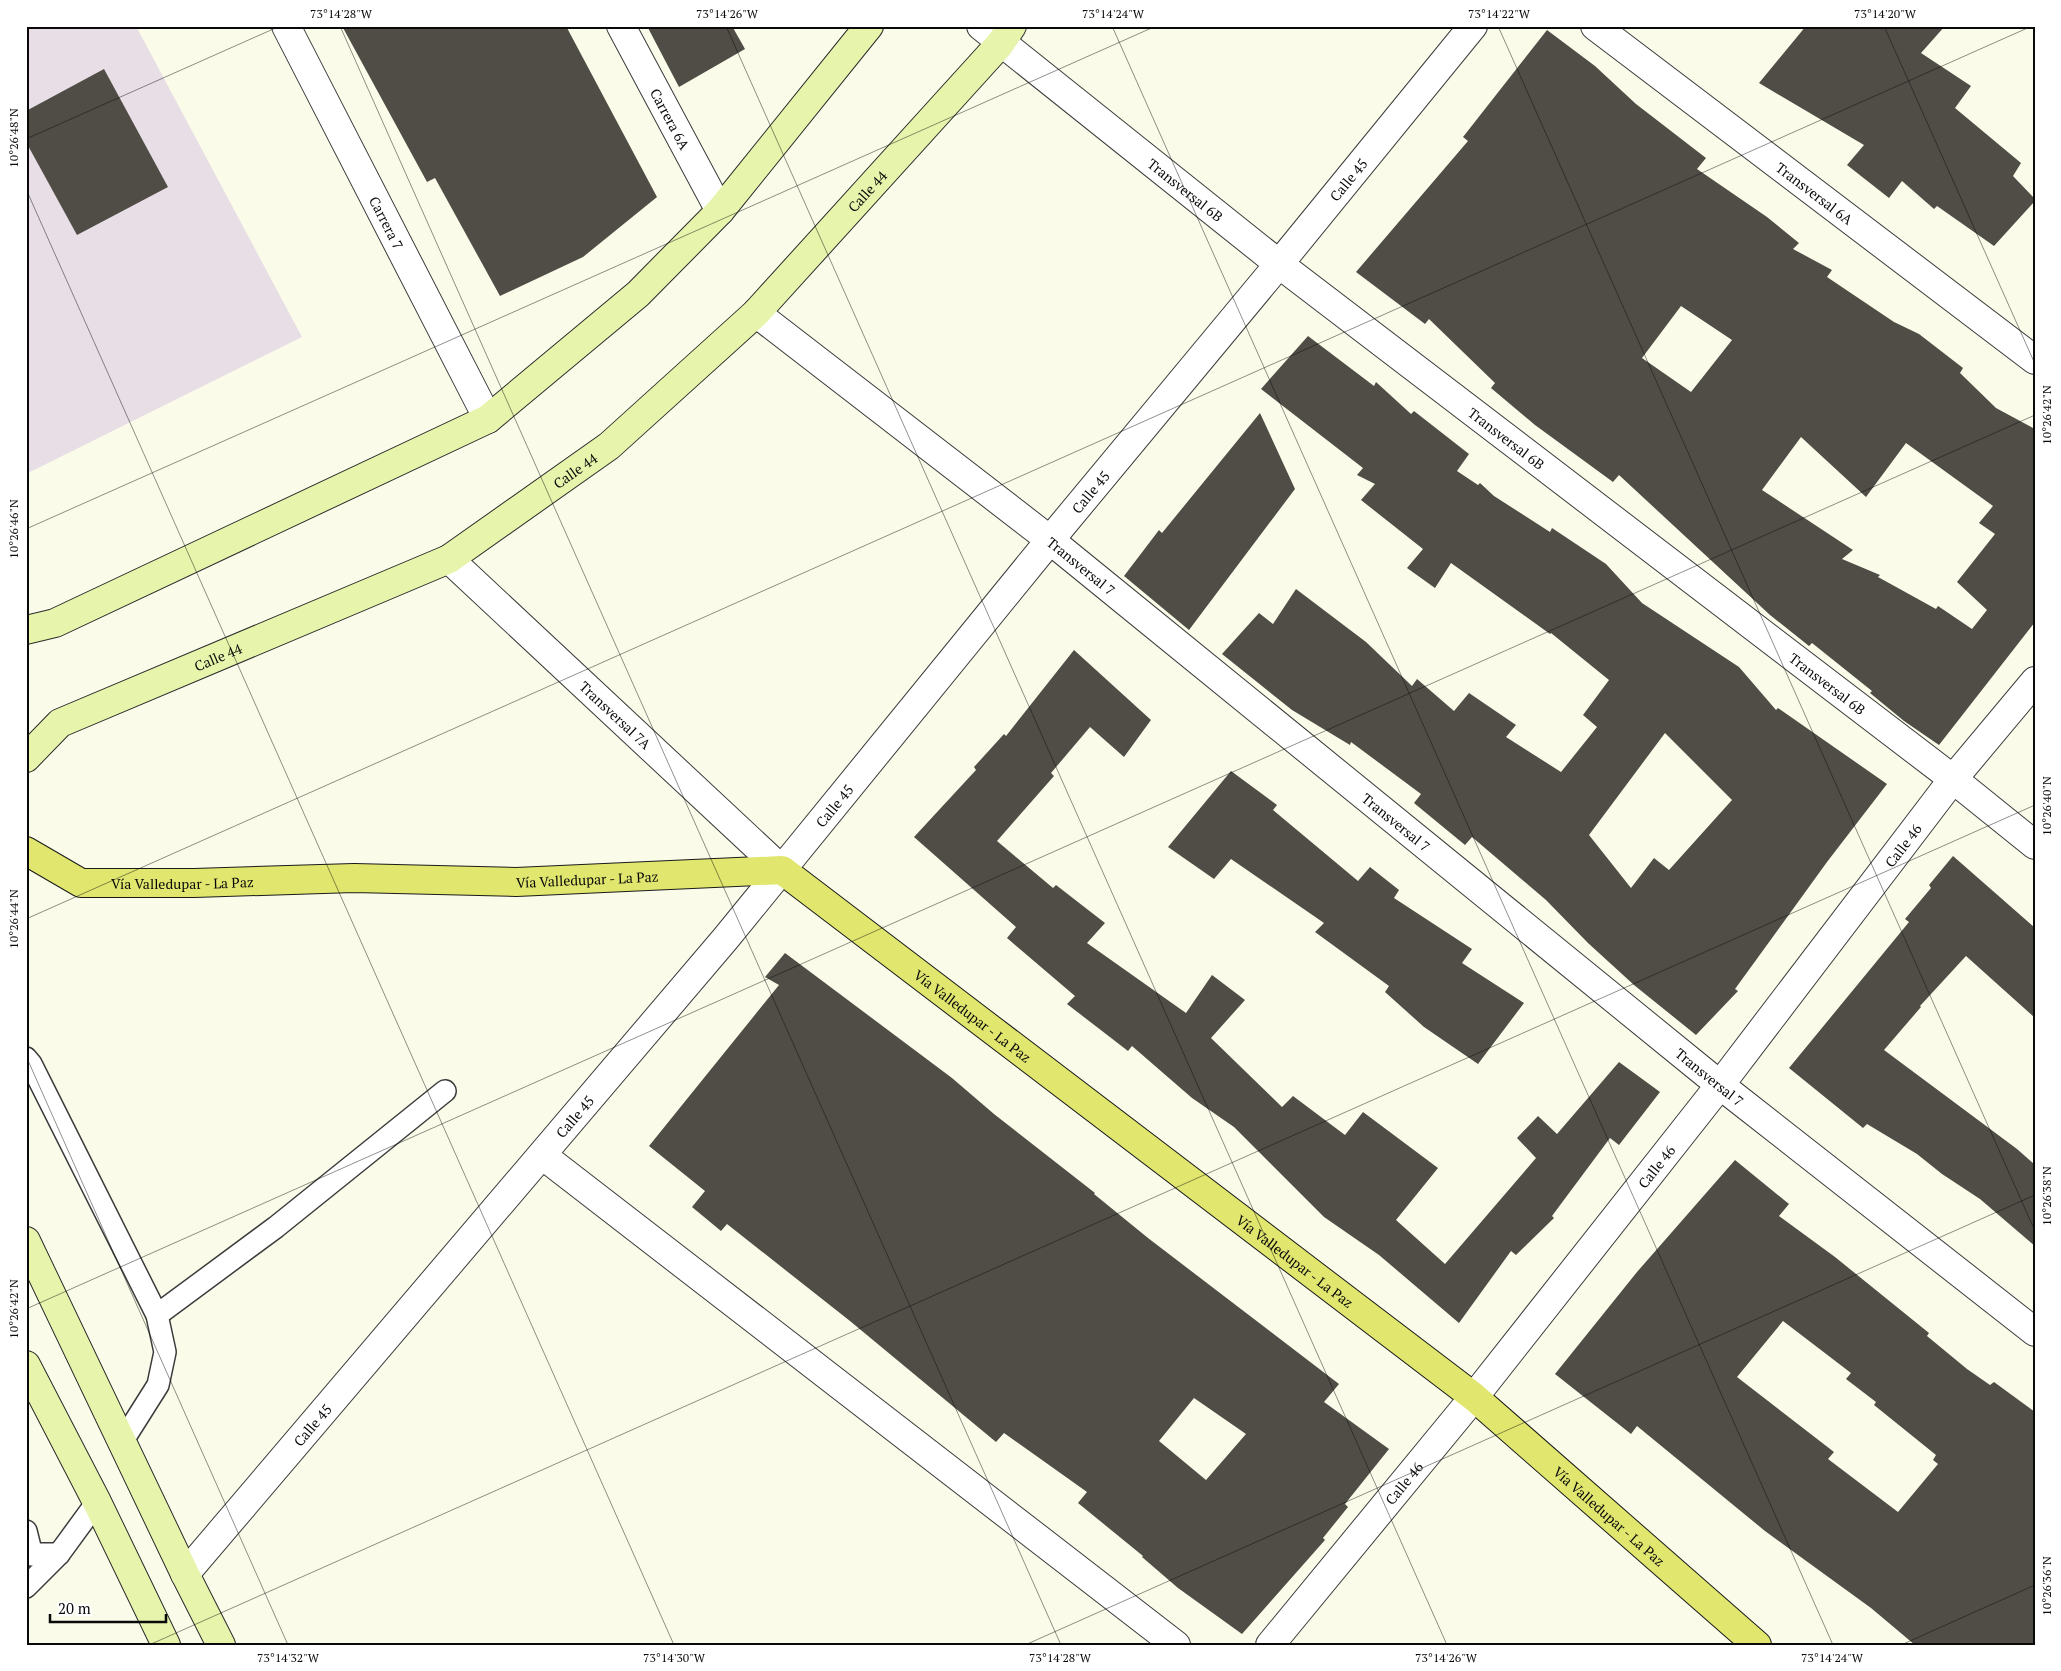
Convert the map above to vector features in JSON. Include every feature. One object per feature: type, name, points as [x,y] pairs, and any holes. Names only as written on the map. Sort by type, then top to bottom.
[{"type":"main road","points":[[26,630],[55,623],[488,418],[638,294],[720,211],[869,26]]},
{"type":"main road","name":"Calle 44","points":[[26,758],[60,723],[449,559],[609,446],[756,313],[998,32]]},
{"type":"main road","name":"Vía Valledupar - La Paz","points":[[26,851],[81,883],[194,883],[354,878],[516,882],[782,870],[1474,1397],[1757,1645]]},
{"type":"main road","points":[[26,1241],[185,1574],[221,1645]]},
{"type":"main road","points":[[26,1365],[97,1502],[166,1645]]},
{"type":"street","name":"Carrera 7","points":[[286,26],[488,418]]},
{"type":"street","name":"Carrera 6A","points":[[621,26],[720,211]]},
{"type":"street","name":"Calle 45","points":[[185,1574],[782,870],[1050,540],[1473,26]]},
{"type":"street","name":"Transversal 6A","points":[[1595,26],[2035,360]]},
{"type":"street","name":"Transversal 6B","points":[[998,32],[1279,264],[1953,779],[2035,845]]},
{"type":"street","name":"Transversal 7","points":[[756,313],[1050,540],[1720,1085],[2035,1332]]},
{"type":"street","name":"Transversal 7A","points":[[449,559],[782,870]]},
{"type":"street","name":"Calle 46","points":[[1270,1645],[1474,1397],[1720,1085],[1953,779],[2035,681]]},
{"type":"street","points":[[542,1155],[1176,1645]]},
{"type":"lane","points":[[26,1058],[31,1064],[157,1316],[165,1352],[158,1385],[122,1442]]},
{"type":"lane","points":[[157,1316],[276,1227],[445,1091]]},
{"type":"lane","points":[[26,1587],[59,1554],[97,1502]]},
{"type":"lane","points":[[26,1531],[29,1555],[59,1554]]},
{"type":"shaded area","points":[[26,26],[136,26],[302,337],[26,474]]},
{"type":"building","points":[[342,26],[566,26],[657,197],[583,257],[500,296],[435,178],[427,182]]},
{"type":"building","points":[[647,26],[732,26],[745,49],[679,87]]},
{"type":"building","points":[[1806,26],[1945,26],[1921,53],[1971,86],[1955,108],[2021,163],[2013,176],[2035,199],[1994,246],[1937,206],[1934,209],[1902,181],[1889,198],[1847,165],[1864,145],[1759,83]]},
{"type":"building","points":[[1547,30],[1595,66],[1636,104],[1706,158],[1697,169],[1767,217],[1799,243],[1793,249],[1832,270],[1827,277],[1894,322],[1919,334],[1963,368],[1960,373],[1996,408],[2035,429],[2035,622],[1939,745],[1904,721],[1870,693],[1872,691],[1812,643],[1809,646],[1770,615],[1619,475],[1613,482],[1535,425],[1491,388],[1495,383],[1429,319],[1425,324],[1356,272],[1468,141],[1463,137]],"holes":[[[1681,306],[1732,340],[1691,392],[1642,358]],[[1801,437],[1866,497],[1906,443],[1993,506],[1979,523],[1995,534],[1957,582],[1987,610],[1972,629],[1938,606],[1936,609],[1878,577],[1880,575],[1842,559],[1853,550],[1762,490]]]},
{"type":"building","points":[[104,69],[168,187],[77,235],[26,142],[26,111]]},
{"type":"building","points":[[1308,336],[1374,386],[1376,382],[1411,414],[1414,411],[1469,454],[1457,471],[1478,485],[1480,483],[1494,496],[1550,532],[1552,528],[1606,564],[1642,603],[1739,667],[1776,710],[1778,708],[1887,784],[1827,862],[1735,989],[1738,991],[1696,1035],[1634,985],[1588,943],[1546,900],[1472,837],[1465,845],[1414,803],[1421,794],[1351,742],[1350,745],[1292,710],[1222,654],[1259,613],[1273,624],[1296,589],[1366,642],[1412,686],[1417,679],[1454,711],[1469,693],[1516,725],[1506,737],[1561,772],[1597,727],[1583,715],[1609,680],[1551,633],[1451,563],[1435,588],[1407,568],[1423,549],[1361,500],[1375,484],[1357,475],[1363,468],[1261,389]],"holes":[[[1665,733],[1732,800],[1669,870],[1654,858],[1631,888],[1589,835]]]},
{"type":"building","points":[[1260,413],[1295,489],[1189,630],[1124,576],[1159,530],[1162,533]]},
{"type":"building","points":[[1074,650],[1151,720],[1124,757],[1090,727],[1051,773],[1054,776],[997,841],[1053,888],[1056,885],[1105,923],[1087,943],[1186,1013],[1212,975],[1245,1000],[1211,1038],[1282,1107],[1293,1096],[1345,1135],[1363,1112],[1438,1168],[1396,1220],[1445,1264],[1536,1158],[1517,1138],[1538,1116],[1557,1134],[1619,1062],[1660,1092],[1619,1145],[1610,1138],[1552,1216],[1554,1218],[1516,1255],[1511,1251],[1459,1323],[1379,1255],[1324,1217],[1234,1127],[1192,1098],[1132,1046],[1128,1051],[1067,1004],[1075,996],[1007,938],[1016,927],[914,837],[976,770],[974,767],[1004,734],[1006,736]]},
{"type":"building","points":[[1231,771],[1277,805],[1273,810],[1358,881],[1370,867],[1399,890],[1394,898],[1472,949],[1462,963],[1524,1003],[1478,1064],[1424,1027],[1385,992],[1389,986],[1315,932],[1324,923],[1231,859],[1214,879],[1168,847]]},
{"type":"building","points":[[1953,856],[2035,928],[2035,1018],[1966,956],[1920,1006],[1884,1050],[2017,1149],[2035,1165],[2035,1246],[1980,1199],[1942,1174],[1917,1154],[1867,1124],[1863,1128],[1789,1068],[1909,922],[1905,919],[1931,888],[1929,885]]},
{"type":"building","points":[[785,953],[952,1078],[1148,1238],[1339,1384],[1324,1402],[1389,1449],[1345,1504],[1348,1507],[1323,1538],[1325,1540],[1242,1634],[1178,1588],[1143,1556],[1078,1503],[1087,1492],[1004,1433],[996,1442],[850,1321],[727,1224],[721,1231],[692,1207],[705,1191],[649,1146],[779,985],[765,977]],"holes":[[[1194,1398],[1246,1434],[1206,1480],[1159,1441]]]},
{"type":"building","points":[[1735,1160],[1789,1204],[1779,1216],[1835,1257],[1929,1333],[1927,1336],[1967,1369],[1990,1385],[1994,1382],[2035,1412],[2035,1645],[1915,1645],[1871,1608],[1765,1531],[1637,1426],[1631,1434],[1555,1374],[1637,1272]],"holes":[[[1783,1321],[1851,1373],[1846,1379],[1876,1402],[1874,1405],[1936,1455],[1933,1460],[1938,1464],[1898,1512],[1828,1459],[1834,1452],[1737,1377]]]}]
